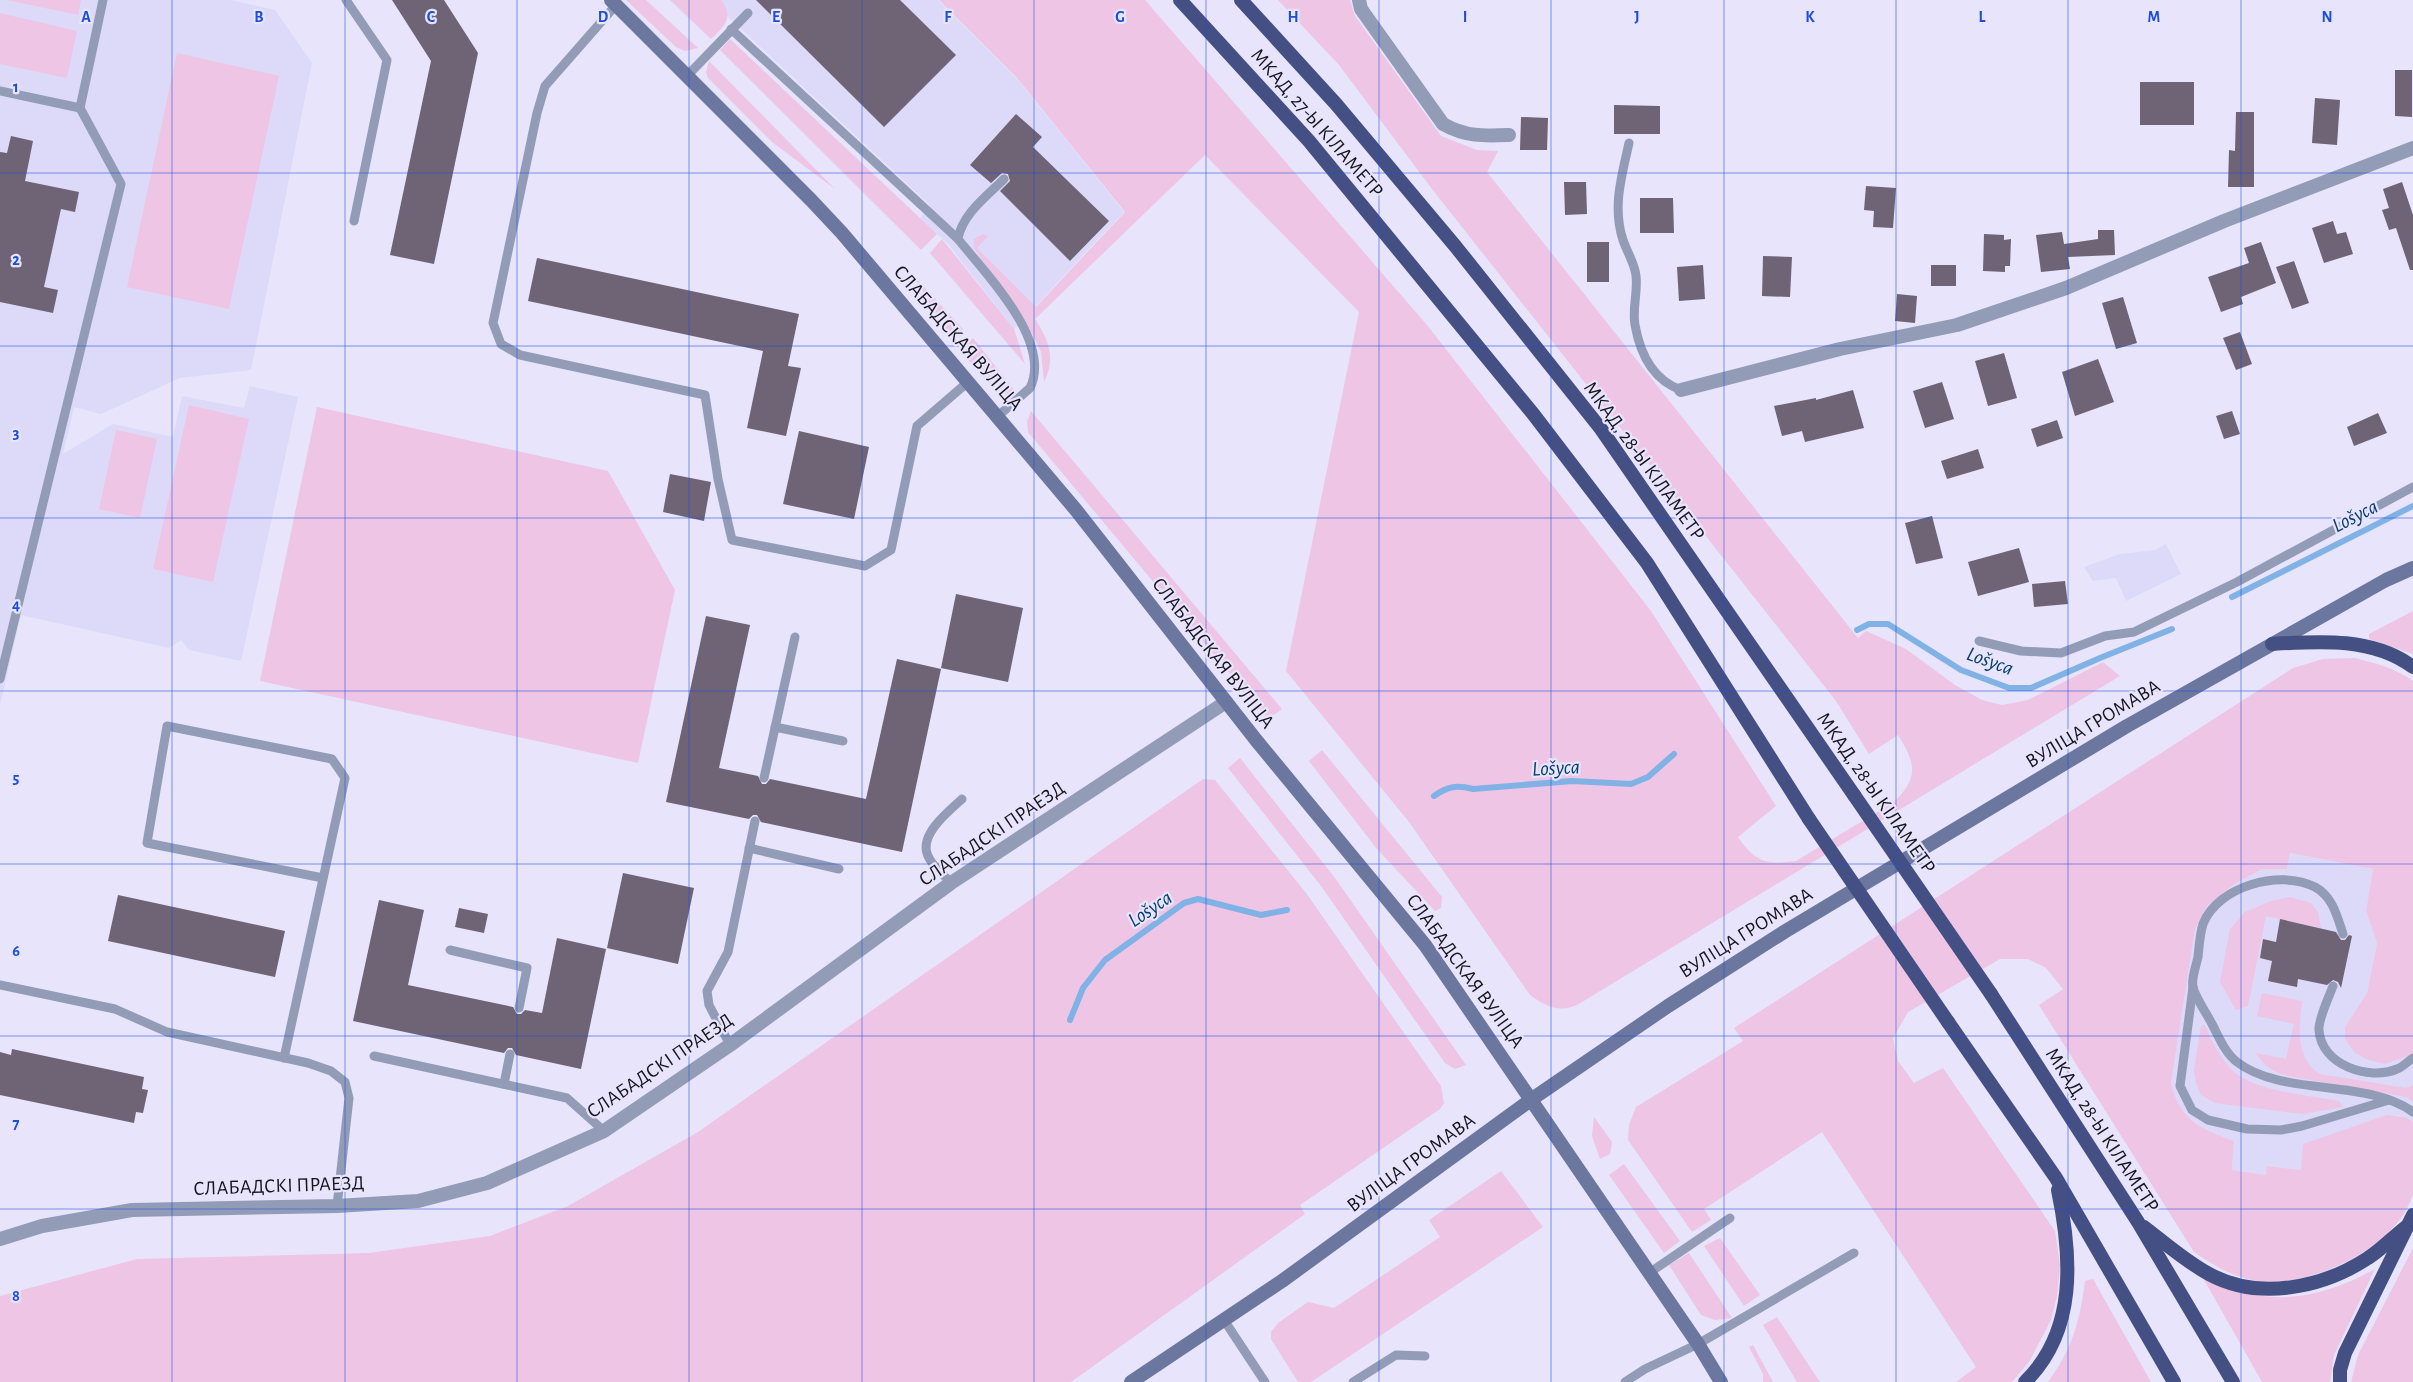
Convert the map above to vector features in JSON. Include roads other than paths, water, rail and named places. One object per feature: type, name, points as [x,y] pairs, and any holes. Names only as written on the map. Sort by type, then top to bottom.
[{"type":"highway","name":"МКАД, 27-Ы КІЛАМЕТР","points":[[1180,0],[1309,141],[1534,415],[1647,563],[1809,819],[2056,1178]]},
{"type":"highway","name":"МКАД, 27-Ы КІЛАМЕТР","points":[[1242,0],[1336,104],[1456,248]]},
{"type":"highway","name":"МКАД, 28-Ы КІЛАМЕТР","points":[[1456,248],[1601,429],[1991,994],[2138,1222],[2233,1382]]},
{"type":"highway","points":[[2272,644],[2352,643],[2381,650],[2405,660],[2413,666]]},
{"type":"highway","points":[[2025,1382],[2038,1369],[2052,1347],[2063,1317],[2069,1279],[2063,1215],[2056,1178]]},
{"type":"highway","points":[[2056,1178],[2174,1382]]},
{"type":"highway","points":[[2340,1382],[2340,1370],[2345,1353],[2413,1214]]},
{"type":"highway","points":[[2138,1222],[2209,1274],[2230,1282],[2255,1287],[2279,1288],[2309,1285],[2338,1275],[2369,1258],[2406,1227]]},
{"type":"main road","name":"СЛАБАДСКАЯ ВУЛІЦА","points":[[614,3],[830,220],[1076,510],[1256,740],[1425,945],[1698,1344],[1721,1382]]},
{"type":"main road","name":"ВУЛІЦА ГРОМАВА","points":[[1131,1382],[1282,1281],[1532,1099],[1668,1006],[1784,932],[2126,726],[2386,580],[2413,568]]},
{"type":"street","points":[[1359,0],[1361,9],[1443,124],[1456,132],[1474,136],[1509,135]]},
{"type":"street","points":[[1681,390],[1840,349],[1957,326],[2066,288],[2224,221],[2413,148]]},
{"type":"street","name":"СЛАБАДСКІ ПРАЕЗД","points":[[0,1239],[42,1226],[132,1210],[337,1206],[418,1201],[487,1182],[604,1131],[730,1045],[951,883],[1226,702]]},
{"type":"lane","points":[[0,679],[121,184],[80,108],[103,0]]},
{"type":"lane","points":[[346,0],[387,60],[354,222]]},
{"type":"lane","points":[[614,3],[545,86],[537,113],[493,322],[501,344],[520,355],[705,395],[718,480],[732,540],[865,566],[891,550],[918,426],[968,382]]},
{"type":"lane","points":[[687,76],[730,29],[748,13]]},
{"type":"lane","points":[[730,29],[958,238],[1022,320],[1032,342],[1034,381],[1030,388],[998,416]]},
{"type":"lane","points":[[0,90],[80,108]]},
{"type":"lane","points":[[1629,143],[1619,188],[1618,214],[1623,239],[1636,274],[1635,324],[1652,371],[1670,386],[1681,390]]},
{"type":"lane","points":[[958,238],[959,229],[965,220],[1004,179]]},
{"type":"lane","points":[[1979,641],[2021,651],[2061,652],[2105,636],[2134,632],[2237,582],[2413,487]]},
{"type":"lane","points":[[764,778],[795,637]]},
{"type":"lane","points":[[284,1058],[345,778],[332,759],[167,726],[148,843],[323,878]]},
{"type":"lane","points":[[775,727],[843,741]]},
{"type":"lane","points":[[951,883],[928,856],[926,843],[937,821],[962,799]]},
{"type":"lane","points":[[730,1045],[709,1005],[707,991],[728,952],[755,821]]},
{"type":"lane","points":[[749,848],[839,869]]},
{"type":"lane","points":[[2343,934],[2333,903],[2315,887],[2289,880],[2274,880],[2240,888],[2224,898],[2203,924],[2180,1086],[2192,1110],[2208,1120],[2247,1129],[2281,1130],[2302,1126],[2391,1100]]},
{"type":"lane","points":[[450,950],[527,968],[519,1008]]},
{"type":"lane","points":[[0,985],[115,1010],[167,1032],[284,1058],[331,1071],[345,1082],[348,1098],[337,1206]]},
{"type":"lane","points":[[2333,986],[2319,1030],[2327,1054],[2344,1066],[2369,1072],[2397,1069],[2413,1058]]},
{"type":"lane","points":[[2193,987],[2224,1047],[2235,1061],[2252,1072],[2274,1078],[2391,1100],[2413,1112]]},
{"type":"lane","points":[[504,1084],[510,1054]]},
{"type":"lane","points":[[374,1056],[567,1098],[604,1131]]},
{"type":"lane","points":[[1649,1273],[1730,1218]]},
{"type":"lane","points":[[1625,1382],[1645,1369],[1698,1344],[1854,1253]]},
{"type":"lane","points":[[1224,1320],[1265,1382]]},
{"type":"lane","points":[[1353,1382],[1396,1355],[1425,1356]]},
{"type":"waterway","name":"Lošyca","points":[[2232,597],[2413,506]]},
{"type":"waterway","name":"Lošyca","points":[[1857,630],[1869,624],[1888,624],[1961,670],[2009,688],[2031,688],[2172,629]]},
{"type":"waterway","name":"Lošyca","points":[[1434,796],[1448,788],[1457,787],[1473,789],[1572,781],[1631,784],[1648,777],[1674,754]]},
{"type":"waterway","name":"Lošyca","points":[[1070,1020],[1083,988],[1105,960],[1184,903],[1198,899],[1261,915],[1287,910]]}]
